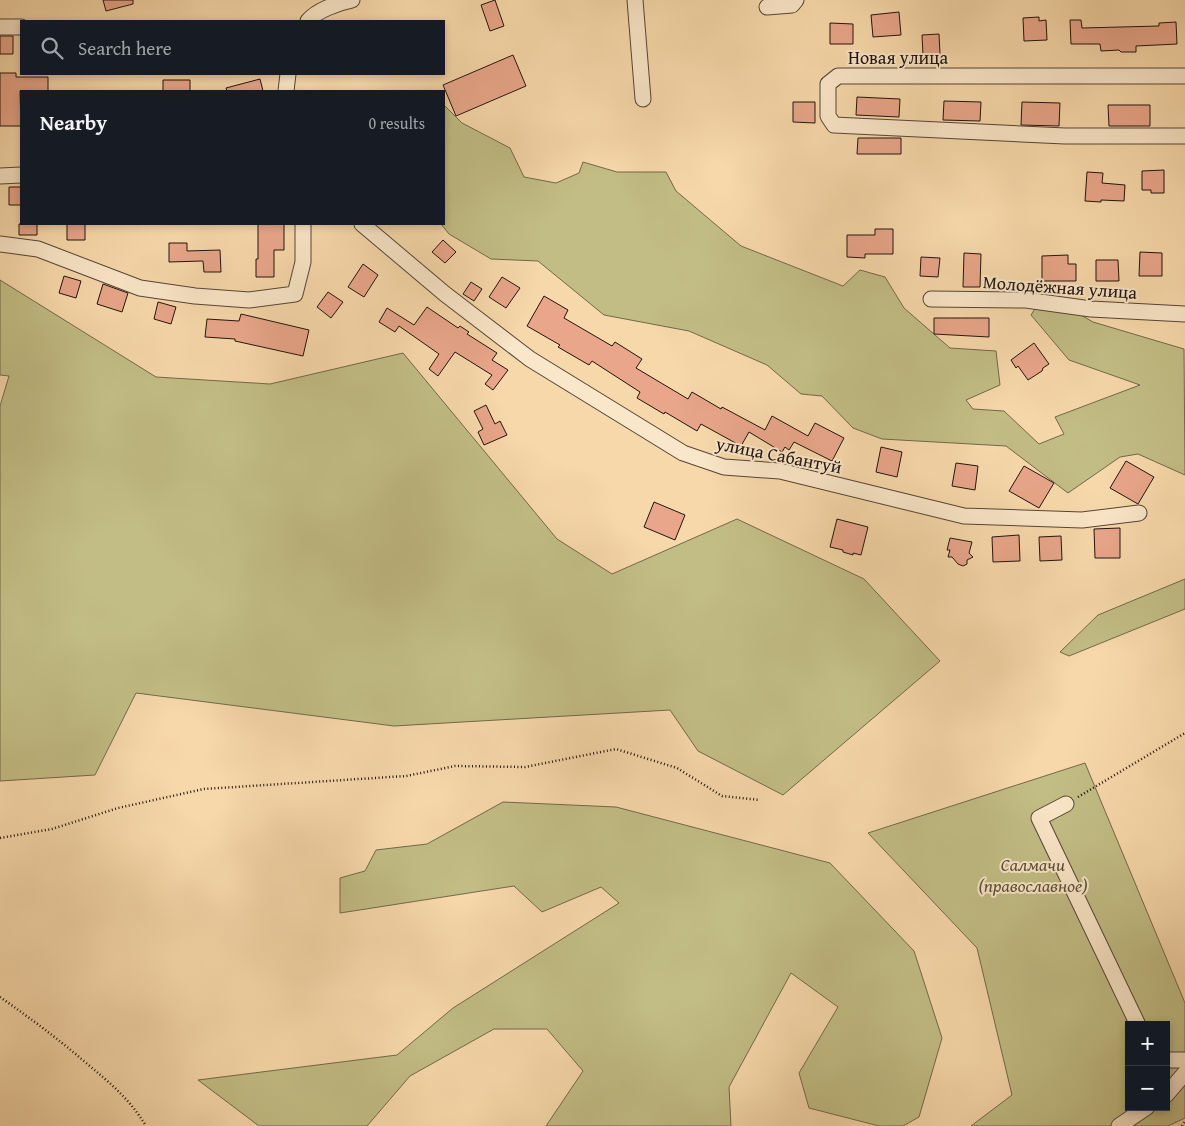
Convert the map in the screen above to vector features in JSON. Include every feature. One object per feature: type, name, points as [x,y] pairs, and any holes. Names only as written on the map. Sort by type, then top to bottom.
[{"type":"street","points":[[309,20],[340,2],[352,0]]},
{"type":"street","points":[[635,0],[643,99]]},
{"type":"street","points":[[767,7],[792,5],[796,0]]},
{"type":"street","points":[[0,27],[20,27]]},
{"type":"street","points":[[286,90],[288,75]]},
{"type":"street","name":"Новая улица","points":[[1185,76],[838,76],[828,84],[828,116],[834,125],[1065,136],[1185,136]]},
{"type":"street","points":[[0,176],[20,176]]},
{"type":"street","points":[[0,244],[38,249],[140,288],[195,296],[249,300],[295,294],[303,262],[303,225]]},
{"type":"street","name":"улица Сабантуй","points":[[363,225],[445,294],[530,358],[683,453],[724,466],[780,471],[964,516],[1082,520],[1139,514]]},
{"type":"street","name":"Молодёжная улица","points":[[931,299],[1026,300],[1092,309],[1185,314]]},
{"type":"street","points":[[1066,804],[1039,818],[1136,1021]]},
{"type":"street","points":[[1170,1060],[1185,1060]]},
{"type":"street","points":[[1170,1090],[1185,1073]]},
{"type":"street","points":[[1119,1126],[1141,1111]]},
{"type":"path","points":[[1066,804],[1185,733]]},
{"type":"path","points":[[0,838],[52,829],[118,808],[204,789],[406,776],[455,766],[525,768],[616,749],[677,768],[722,796],[760,800]]},
{"type":"path","points":[[0,997],[43,1026],[115,1088],[134,1107],[146,1126]]},
{"type":"path","points":[[1182,1126],[1185,1120]]},
{"type":"green space","points":[[445,106],[462,123],[510,148],[524,177],[556,183],[579,173],[583,162],[617,172],[666,172],[676,191],[741,246],[843,286],[860,270],[885,277],[904,308],[950,348],[996,351],[1000,385],[966,400],[973,409],[1004,411],[1039,444],[1064,434],[1055,417],[1140,385],[1069,360],[1031,315],[1040,301],[1053,299],[1093,322],[1184,349],[1185,475],[1138,454],[1120,457],[1068,493],[1006,446],[882,439],[853,428],[822,396],[801,394],[767,365],[689,331],[604,315],[538,261],[491,259],[449,234],[442,225],[445,225]]},
{"type":"green space","points":[[0,280],[156,377],[270,384],[403,353],[557,539],[612,574],[737,519],[864,579],[940,661],[783,795],[698,751],[670,710],[394,726],[136,693],[95,775],[0,781],[0,406],[9,376],[0,375]]},
{"type":"green space","points":[[1185,579],[1185,609],[1069,656],[1060,652],[1098,615]]},
{"type":"green space","name":"Салмачи (православное)","points":[[1085,763],[1185,1003],[1185,1118],[1168,1126],[971,1126],[1012,1095],[977,948],[868,833]]},
{"type":"green space","points":[[503,802],[616,807],[830,863],[914,951],[942,1038],[919,1117],[903,1126],[879,1126],[809,1108],[799,1073],[838,1007],[791,973],[729,1087],[731,1126],[546,1126],[583,1071],[547,1029],[494,1029],[410,1076],[367,1126],[259,1126],[198,1080],[397,1055],[453,1008],[619,903],[601,887],[542,912],[514,886],[340,913],[340,878],[365,871],[376,850],[427,844]]},
{"type":"building","points":[[103,0],[133,0],[133,4],[106,11]]},
{"type":"building","points":[[495,0],[504,26],[490,31],[481,5]]},
{"type":"building","points":[[899,12],[901,35],[873,37],[871,15]]},
{"type":"building","points":[[1039,17],[1039,21],[1046,20],[1047,40],[1024,41],[1023,18]]},
{"type":"building","points":[[1070,20],[1081,20],[1082,28],[1159,26],[1159,23],[1176,22],[1177,44],[1136,46],[1136,52],[1121,52],[1119,50],[1101,51],[1100,44],[1071,44]]},
{"type":"building","points":[[830,23],[853,24],[853,44],[830,44]]},
{"type":"building","points":[[939,34],[940,54],[923,55],[922,35]]},
{"type":"building","points":[[0,36],[13,36],[13,54],[0,54]]},
{"type":"building","points":[[513,55],[526,86],[456,116],[443,85]]},
{"type":"building","points":[[0,73],[16,73],[16,77],[48,77],[48,90],[20,90],[20,126],[0,126]]},
{"type":"building","points":[[260,79],[263,90],[227,90],[226,88]]},
{"type":"building","points":[[163,80],[190,80],[190,90],[163,90]]},
{"type":"building","points":[[857,97],[900,99],[899,117],[856,115]]},
{"type":"building","points":[[944,101],[981,102],[980,121],[943,120]]},
{"type":"building","points":[[793,102],[815,102],[815,123],[793,122]]},
{"type":"building","points":[[1022,102],[1060,103],[1059,126],[1021,125]]},
{"type":"building","points":[[1108,105],[1150,105],[1150,126],[1109,126]]},
{"type":"building","points":[[858,138],[901,138],[901,154],[857,154]]},
{"type":"building","points":[[1164,170],[1164,193],[1151,193],[1151,190],[1142,190],[1142,171]]},
{"type":"building","points":[[1087,172],[1103,173],[1102,183],[1125,185],[1124,201],[1085,201]]},
{"type":"building","points":[[9,187],[20,187],[20,205],[9,205]]},
{"type":"building","points":[[19,224],[37,225],[37,235],[19,235]]},
{"type":"building","points":[[67,225],[85,225],[85,240],[67,240]]},
{"type":"building","points":[[258,225],[284,225],[284,250],[274,250],[274,277],[256,277],[256,259],[258,259]]},
{"type":"building","points":[[875,229],[893,229],[893,254],[865,254],[865,258],[847,257],[847,235],[875,235]]},
{"type":"building","points":[[443,240],[456,252],[445,263],[432,252]]},
{"type":"building","points":[[169,243],[187,243],[187,251],[220,250],[221,272],[204,272],[203,261],[169,262]]},
{"type":"building","points":[[1140,252],[1162,253],[1162,276],[1139,276]]},
{"type":"building","points":[[964,253],[981,254],[980,287],[963,287]]},
{"type":"building","points":[[1068,255],[1068,264],[1076,264],[1076,281],[1042,281],[1042,256]]},
{"type":"building","points":[[921,257],[940,258],[938,277],[920,276]]},
{"type":"building","points":[[1096,260],[1118,260],[1119,281],[1096,281]]},
{"type":"building","points":[[363,264],[378,275],[364,297],[348,287]]},
{"type":"building","points":[[64,276],[81,281],[76,298],[59,293]]},
{"type":"building","points":[[502,277],[520,288],[506,308],[489,297]]},
{"type":"building","points":[[471,282],[482,289],[474,301],[463,294]]},
{"type":"building","points":[[103,284],[128,293],[122,312],[97,304]]},
{"type":"building","points":[[328,292],[343,302],[331,318],[317,307]]},
{"type":"building","points":[[544,296],[568,310],[564,318],[612,346],[615,342],[642,359],[636,368],[688,399],[692,392],[721,409],[722,407],[765,430],[772,416],[808,436],[815,423],[844,438],[832,461],[794,442],[789,450],[785,447],[782,452],[749,432],[741,446],[701,424],[697,431],[665,412],[664,414],[637,398],[640,392],[592,361],[589,365],[527,326]]},
{"type":"building","points":[[158,302],[176,307],[171,324],[154,319]]},
{"type":"building","points":[[427,307],[458,328],[460,326],[469,332],[467,334],[497,353],[492,360],[508,370],[493,390],[485,384],[492,375],[455,352],[438,376],[429,369],[439,354],[399,326],[395,332],[379,322],[387,308],[414,325]]},
{"type":"building","points":[[241,314],[309,330],[303,356],[235,341],[235,339],[205,337],[207,319],[239,321]]},
{"type":"building","points":[[934,318],[989,318],[989,337],[934,334]]},
{"type":"building","points":[[1034,343],[1049,364],[1028,380],[1011,360]]},
{"type":"building","points":[[486,405],[495,424],[500,421],[507,435],[484,445],[478,432],[483,429],[474,411]]},
{"type":"building","points":[[881,447],[902,452],[897,477],[876,472]]},
{"type":"building","points":[[1126,461],[1154,477],[1138,504],[1110,488]]},
{"type":"building","points":[[956,463],[978,466],[975,490],[952,486]]},
{"type":"building","points":[[1024,466],[1054,483],[1039,508],[1009,491]]},
{"type":"building","points":[[654,502],[685,515],[675,540],[644,527]]},
{"type":"building","points":[[837,519],[868,527],[861,555],[853,553],[853,555],[830,547]]},
{"type":"building","points":[[1120,528],[1120,558],[1095,558],[1094,529]]},
{"type":"building","points":[[1019,535],[1020,561],[993,562],[992,537]]},
{"type":"building","points":[[1061,536],[1062,560],[1040,561],[1039,537]]},
{"type":"building","points":[[950,538],[972,542],[969,553],[973,557],[967,560],[967,564],[963,566],[958,564],[952,557],[948,557],[950,550],[947,550]]}]
